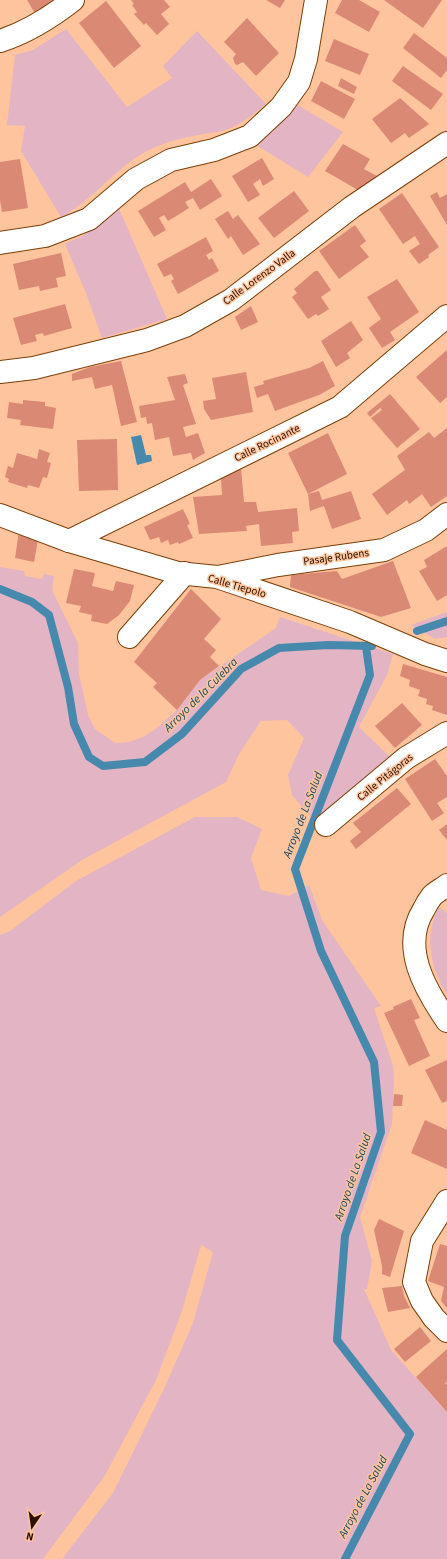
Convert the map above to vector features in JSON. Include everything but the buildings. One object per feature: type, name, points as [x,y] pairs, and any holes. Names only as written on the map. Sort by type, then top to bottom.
[{"type":"street","points":[[0,41],[20,35],[50,18],[73,0]]},
{"type":"street","points":[[0,243],[45,236],[89,220],[136,179],[171,160],[214,150],[250,136],[281,107],[299,82],[306,59],[316,0]]},
{"type":"street","name":"Calle Lorenzo Valla","points":[[0,372],[34,368],[147,340],[185,326],[231,300],[352,207],[447,143]]},
{"type":"street","name":"Calle Rocinante","points":[[68,541],[340,408],[447,316]]},
{"type":"street","name":"Pasaje Rubens","points":[[217,577],[278,565],[384,550],[426,530],[447,514]]},
{"type":"street","name":"Calle Tiepolo","points":[[0,515],[68,541],[185,573],[217,577],[350,622],[425,654],[447,661]]},
{"type":"street","points":[[129,637],[185,573]]},
{"type":"street","name":"Calle Pitágoras","points":[[326,825],[406,758],[447,733]]},
{"type":"street","points":[[447,885],[431,897],[420,916],[414,936],[416,959],[424,982],[447,1021]]},
{"type":"street","points":[[447,1201],[422,1241],[414,1282],[422,1301],[434,1318],[447,1331]]},
{"type":"shaded area","points":[[66,29],[127,107],[172,78],[163,66],[197,31],[266,104],[243,121],[223,131],[182,138],[149,150],[126,165],[84,202],[61,217],[21,151],[25,126],[7,125],[15,55],[33,50]]},
{"type":"shaded area","points":[[296,104],[343,132],[308,177],[256,145],[274,129]]},
{"type":"shaded area","points":[[118,206],[167,319],[102,338],[86,293],[65,244],[84,235]]},
{"type":"shaded area","points":[[0,567],[24,571],[25,576],[42,579],[44,574],[54,576],[52,590],[78,643],[79,674],[88,715],[95,729],[115,743],[129,742],[143,737],[157,728],[177,710],[200,680],[276,628],[280,617],[393,654],[387,675],[359,727],[393,760],[315,822],[292,795],[288,775],[304,738],[287,720],[261,721],[239,754],[226,782],[82,860],[0,917]]},
{"type":"shaded area","points":[[447,612],[447,637],[435,639],[411,625]]},
{"type":"shaded area","points":[[195,817],[237,817],[262,829],[251,858],[261,890],[289,896],[309,885],[322,920],[381,1006],[374,1008],[393,1066],[392,1124],[360,1217],[372,1261],[367,1289],[364,1289],[391,1350],[447,1412],[447,1559],[62,1559],[113,1493],[163,1391],[193,1323],[213,1252],[201,1245],[182,1311],[156,1380],[104,1477],[43,1559],[0,1559],[0,935],[10,931],[76,881]]},
{"type":"shaded area","points":[[439,907],[447,913],[447,995],[441,985],[433,963],[431,952],[431,929]]},
{"type":"water","points":[[141,435],[146,455],[151,455],[152,461],[137,465],[131,437]]},
{"type":"waterway","name":"Arroyo de la Culebra","points":[[0,589],[32,602],[49,615],[68,687],[74,724],[89,757],[103,766],[145,762],[182,734],[241,669],[279,648],[328,645],[372,646]]},
{"type":"waterway","name":"Arroyo de la Culebra","points":[[417,631],[447,621]]},
{"type":"waterway","name":"Arroyo de La Salud","points":[[345,1559],[410,1434],[337,1340],[345,1236],[381,1132],[374,1062],[321,951],[295,869],[370,675],[366,647]]}]
